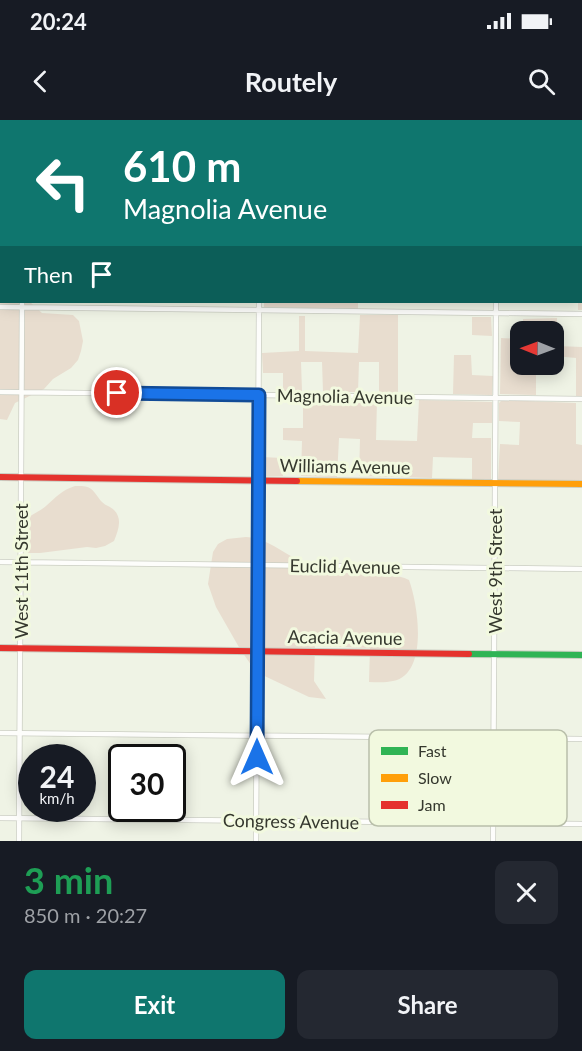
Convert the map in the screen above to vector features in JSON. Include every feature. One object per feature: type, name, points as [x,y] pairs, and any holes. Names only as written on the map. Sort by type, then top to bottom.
[{"type":"street","points":[[256,841],[259,303]]},
{"type":"street","name":"West 9th Street","points":[[494,730],[496,303]]},
{"type":"street","points":[[0,307],[22,304],[582,314]]},
{"type":"street","name":"West 11th Street","points":[[20,744],[22,304]]},
{"type":"street","name":"Magnolia Avenue","points":[[0,392],[582,399]]},
{"type":"street","name":"Williams Avenue","points":[[0,477],[582,484]]},
{"type":"street","name":"Euclid Avenue","points":[[0,562],[582,569]]},
{"type":"street","name":"Acacia Avenue","points":[[0,648],[582,655]]},
{"type":"street","points":[[0,733],[369,737]]},
{"type":"street","points":[[567,740],[582,740]]},
{"type":"street","name":"Congress Avenue","points":[[0,818],[18,818]]},
{"type":"street","name":"Congress Avenue","points":[[96,819],[369,822]]},
{"type":"street","name":"West 11th Street","points":[[19,841],[20,822]]},
{"type":"street","name":"Congress Avenue","points":[[567,824],[582,824]]},
{"type":"shaded area","points":[[0,303],[31,303],[42,313],[73,315],[79,321],[83,341],[78,360],[44,389],[15,403],[7,420],[0,419]]},
{"type":"shaded area","points":[[264,303],[358,303],[358,309],[264,307]]},
{"type":"shaded area","points":[[578,303],[582,303],[582,310],[578,310]]},
{"type":"shaded area","points":[[360,315],[398,315],[398,393],[379,394],[379,362],[359,362],[358,392],[323,392],[322,362],[301,362],[302,391],[283,391],[283,373],[263,373],[262,353],[299,351],[299,316],[305,316],[305,351],[358,353]]},
{"type":"shaded area","points":[[472,317],[491,317],[492,336],[472,335]]},
{"type":"shaded area","points":[[557,318],[557,321],[523,321],[523,319]]},
{"type":"shaded area","points":[[501,338],[510,338],[510,375],[536,375],[536,395],[500,394]]},
{"type":"shaded area","points":[[564,346],[582,347],[582,396],[576,396],[576,358],[564,357]]},
{"type":"shaded area","points":[[454,355],[471,355],[472,375],[493,376],[492,395],[453,394]]},
{"type":"shaded area","points":[[303,399],[377,401],[376,440],[417,441],[419,400],[492,402],[492,423],[473,423],[472,438],[491,438],[491,480],[472,479],[472,458],[433,457],[432,478],[359,476],[360,439],[339,438],[337,477],[301,476],[302,441],[283,440],[283,428],[303,428]]},
{"type":"shaded area","points":[[502,400],[576,403],[576,444],[582,445],[582,482],[498,480],[500,444],[519,445],[520,422],[499,421],[499,403]]},
{"type":"shaded area","points":[[262,457],[282,458],[283,476],[263,476]]},
{"type":"shaded area","points":[[75,486],[92,489],[102,502],[117,514],[119,525],[114,541],[96,548],[25,553],[26,527],[29,517]]},
{"type":"shaded area","points":[[246,537],[270,544],[301,562],[316,567],[349,573],[396,576],[409,580],[415,605],[418,637],[412,666],[404,676],[390,682],[369,682],[370,648],[315,646],[314,681],[326,699],[309,697],[256,672],[216,607],[208,584],[213,552],[218,544],[227,539]]},
{"type":"traffic: fast","points":[[469,654],[582,655]]},
{"type":"traffic: slow","points":[[297,481],[582,484]]},
{"type":"traffic: jam","points":[[0,477],[297,481]]},
{"type":"traffic: jam","points":[[0,648],[469,654]]},
{"type":"route","points":[[117,393],[259,395],[257,757]]}]
